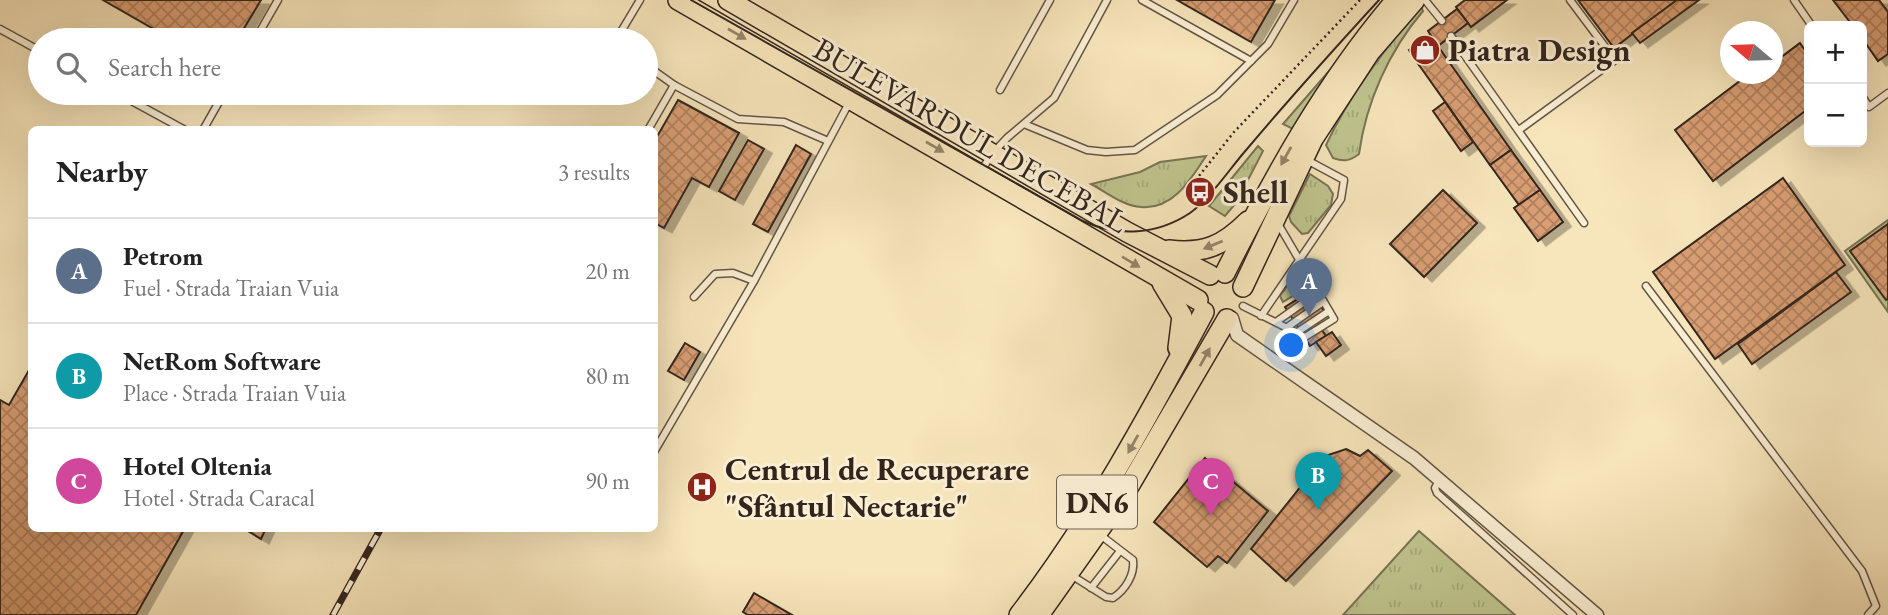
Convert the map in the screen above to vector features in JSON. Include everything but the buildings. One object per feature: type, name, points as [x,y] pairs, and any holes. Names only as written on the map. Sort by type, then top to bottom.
[{"type":"main road","name":"BULEVARDUL DECEBAL","points":[[678,0],[980,173],[1201,306]]},
{"type":"main road","name":"BULEVARDUL DECEBAL","points":[[728,0],[1157,249],[1218,274]]},
{"type":"main road","name":"DN6","points":[[1039,615],[1098,533],[1151,451],[1236,307],[1290,149],[1321,98],[1361,42],[1396,0]]},
{"type":"main road","name":"DN6","points":[[1020,615],[1125,459],[1166,384],[1201,306],[1200,286],[1218,274],[1266,213],[1370,51],[1415,0]]},
{"type":"main road","points":[[1157,249],[1195,251],[1220,244],[1266,213]]},
{"type":"main road","points":[[1201,306],[1219,320],[1236,307],[1239,280],[1218,274]]},
{"type":"main road","points":[[1160,280],[1182,316],[1181,336],[1166,384]]},
{"type":"street","points":[[1236,307],[1237,335],[1414,458],[1597,615]]},
{"type":"lane","points":[[262,28],[278,0]]},
{"type":"lane","points":[[623,28],[640,0]]},
{"type":"lane","points":[[1000,90],[1051,0]]},
{"type":"lane","points":[[980,173],[992,154],[1054,99],[1107,0]]},
{"type":"lane","points":[[1142,0],[1251,61]]},
{"type":"lane","points":[[1024,124],[1087,150],[1135,150],[1217,95],[1268,44],[1294,0]]},
{"type":"lane","points":[[1425,0],[1442,21]]},
{"type":"lane","points":[[1519,130],[1615,60],[1570,0]]},
{"type":"lane","points":[[1794,0],[1809,21]]},
{"type":"lane","points":[[0,29],[28,44]]},
{"type":"lane","points":[[1451,36],[1584,223]]},
{"type":"lane","points":[[658,74],[738,119],[784,122],[828,141]]},
{"type":"lane","points":[[650,126],[674,85]]},
{"type":"lane","points":[[1867,104],[1869,107],[1888,93]]},
{"type":"lane","points":[[658,445],[754,281],[851,99]]},
{"type":"lane","points":[[139,105],[178,126]]},
{"type":"lane","points":[[205,126],[218,105]]},
{"type":"lane","points":[[1261,316],[1341,199],[1343,180],[1303,158]]},
{"type":"lane","points":[[1236,307],[1296,332],[1329,312],[1298,259],[1266,213]]},
{"type":"lane","points":[[694,297],[715,274],[733,273],[754,281]]},
{"type":"lane","points":[[1646,286],[1861,571],[1876,606],[1868,615]]},
{"type":"lane","points":[[1276,322],[1317,293]]},
{"type":"lane","points":[[1286,328],[1323,302]]},
{"type":"lane","points":[[1441,479],[1435,488],[1437,493],[1573,615]]},
{"type":"lane","points":[[1069,574],[1106,597],[1113,598],[1119,594],[1134,568],[1133,560],[1098,533]]},
{"type":"lane","points":[[1091,588],[1121,551]]},
{"type":"path","points":[[1203,204],[1194,191],[1195,181],[1273,90],[1360,0]]},
{"type":"path","points":[[1219,150],[1223,156]]},
{"type":"green space","points":[[1421,6],[1423,11],[1390,60],[1373,96],[1359,154],[1347,160],[1333,158],[1326,145],[1346,108],[1381,56]]},
{"type":"green space","points":[[1349,48],[1293,129],[1283,124]]},
{"type":"green space","points":[[1258,146],[1263,151],[1236,203],[1225,216],[1209,206]]},
{"type":"green space","points":[[1206,156],[1180,191],[1163,204],[1152,207],[1128,204],[1091,184],[1140,172],[1160,162]]},
{"type":"green space","points":[[1310,174],[1328,186],[1333,194],[1331,205],[1308,233],[1302,234],[1289,216]]},
{"type":"green space","points":[[1888,220],[1888,312],[1845,251]]},
{"type":"green space","points":[[1294,276],[1303,279],[1302,290],[1283,302],[1280,296]]},
{"type":"green space","points":[[1419,531],[1515,615],[1343,615]]},
{"type":"tram line","points":[[691,0],[1083,221],[1110,230],[1124,231],[1164,226],[1197,207],[1379,0]]},
{"type":"railway","points":[[333,615],[379,532]]},
{"type":"place","name":"Piatra Design","points":[[1425,50]]},
{"type":"place","name":"Shell","points":[[1200,192]]},
{"type":"place","name":"Petrom","points":[[1309,316]]},
{"type":"place","name":"Centrul de Recuperare \"Sfântul Nectarie\"","points":[[702,487]]},
{"type":"place","name":"NetRom Software","points":[[1318,510]]},
{"type":"place","name":"Hotel Oltenia","points":[[1211,516]]}]
